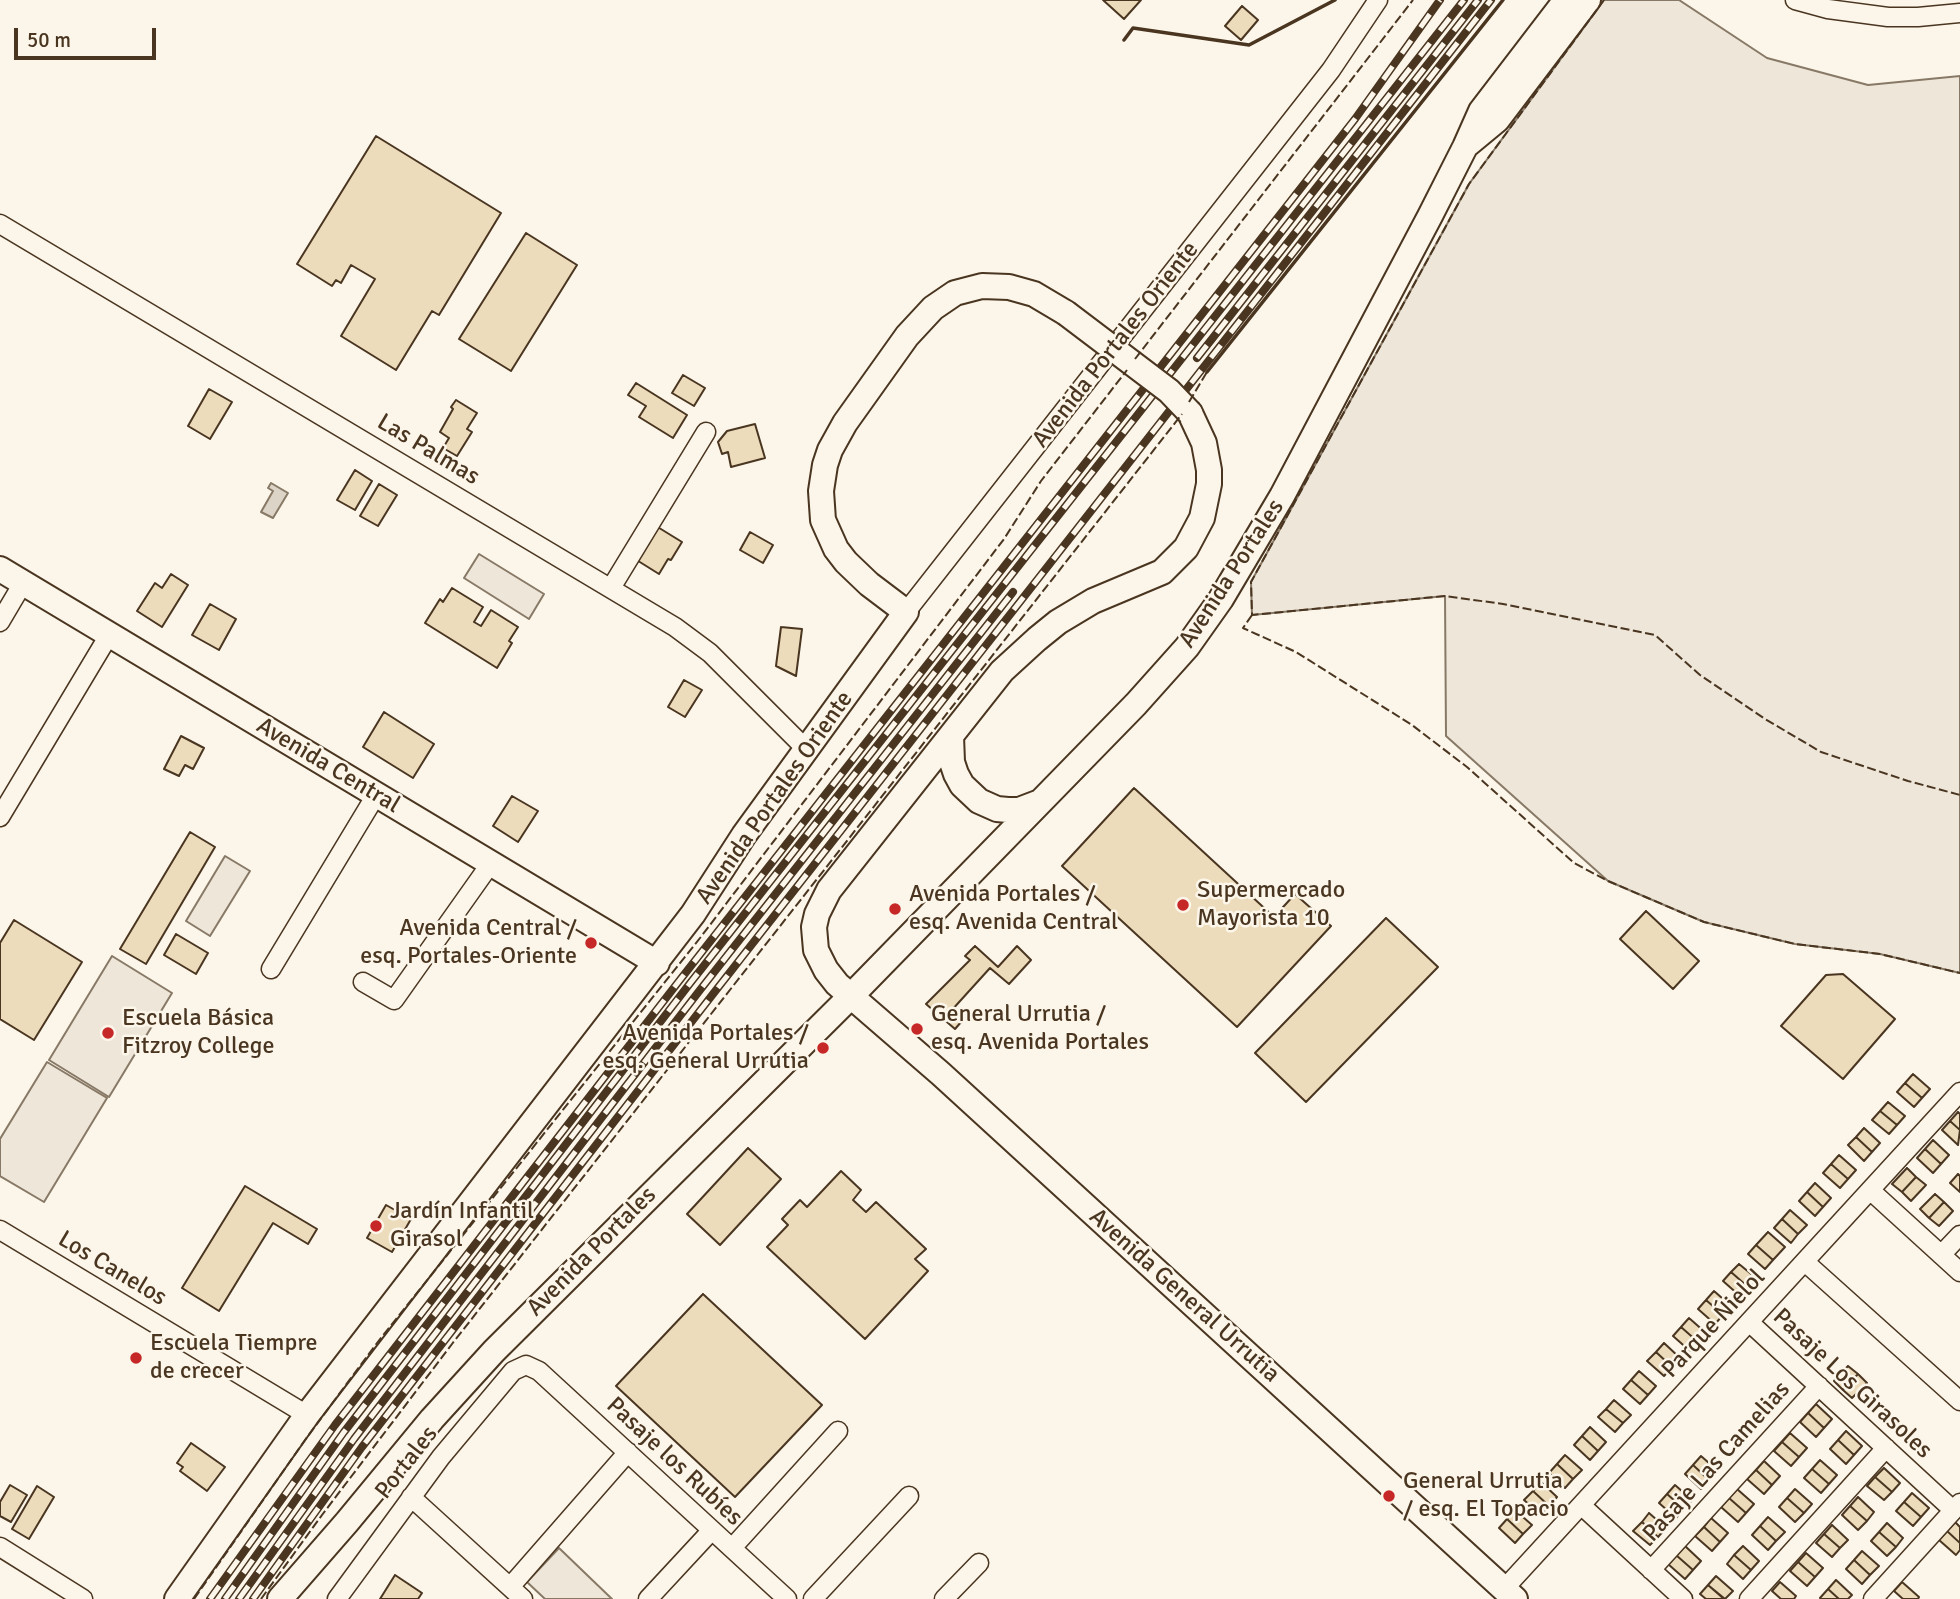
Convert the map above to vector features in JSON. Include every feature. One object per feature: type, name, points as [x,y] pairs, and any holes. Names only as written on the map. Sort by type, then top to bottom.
[{"type":"street","name":"Avenida Portales Oriente","points":[[177,1599],[307,1415],[657,963],[693,914],[744,835],[906,612],[1331,70],[1378,0]]},
{"type":"street","name":"Avenida Portales","points":[[280,1599],[432,1419],[494,1351],[851,996],[1169,668],[1221,599],[1276,507],[1465,147],[1481,111],[1566,0]]},
{"type":"street","name":"Avenida Portales","points":[[1465,147],[1497,120],[1588,0]]},
{"type":"street","points":[[1795,0],[1864,7],[1918,17],[1960,13]]},
{"type":"street","name":"Las Palmas","points":[[0,224],[676,627],[710,653],[807,750]]},
{"type":"street","points":[[851,996],[837,984],[820,960],[814,938],[817,914],[829,890],[1002,671],[1037,639],[1093,601],[1162,572],[1186,548],[1202,518],[1209,484],[1204,443],[1190,413],[1168,391],[1066,313],[1034,294],[1009,287],[982,286],[955,293],[933,308],[907,336],[837,437],[825,465],[821,491],[823,520],[836,549],[858,574],[906,612]]},
{"type":"street","points":[[611,588],[706,432]]},
{"type":"street","name":"Avenida Central","points":[[0,569],[657,963]]},
{"type":"street","points":[[0,622],[23,583]]},
{"type":"street","points":[[0,817],[110,635]]},
{"type":"street","points":[[951,736],[952,762],[956,774],[962,785],[979,801],[1008,810],[1019,810],[1041,802]]},
{"type":"street","points":[[271,969],[376,795]]},
{"type":"street","points":[[363,982],[394,1000],[491,863]]},
{"type":"street","name":"Avenida General Urrutia","points":[[851,996],[941,1074],[1509,1594]]},
{"type":"street","name":"Parque Ńielol","points":[[1509,1594],[1581,1505],[1960,1092]]},
{"type":"street","points":[[1870,1190],[1960,1272]]},
{"type":"street","name":"Los Canelos","points":[[0,1230],[307,1415]]},
{"type":"street","points":[[1941,1255],[1960,1235]]},
{"type":"street","points":[[1805,1262],[1960,1401]]},
{"type":"street","name":"Pasaje Los Girasoles","points":[[1749,1322],[1886,1448],[1957,1507]]},
{"type":"street","name":"Pasaje los Rubíes","points":[[526,1365],[539,1371],[787,1599]]},
{"type":"street","name":"Portales","points":[[341,1597],[411,1497],[491,1396],[513,1371],[526,1365]]},
{"type":"street","name":"Pasaje Las Camelias","points":[[1651,1570],[1819,1386]]},
{"type":"street","points":[[732,1548],[838,1431]]},
{"type":"street","points":[[1749,1599],[1886,1448]]},
{"type":"street","points":[[411,1497],[517,1593],[628,1452]]},
{"type":"street","points":[[813,1599],[909,1496]]},
{"type":"street","points":[[1581,1505],[1683,1599]]},
{"type":"street","points":[[1873,1599],[1957,1507]]},
{"type":"street","name":"Avenida Portales","points":[[296,1599],[347,1522]]},
{"type":"street","points":[[648,1599],[712,1530]]},
{"type":"street","points":[[0,1547],[83,1599]]},
{"type":"street","points":[[944,1599],[979,1563]]},
{"type":"shaded area","points":[[1604,0],[1679,0],[1767,58],[1868,85],[1960,76],[1960,973],[1880,954],[1795,944],[1704,922],[1608,881],[1446,736],[1445,596],[1252,615],[1251,582],[1469,184]]},
{"type":"shaded area","points":[[271,483],[288,493],[273,518],[261,512],[273,491],[268,488]]},
{"type":"shaded area","points":[[479,554],[544,594],[529,619],[464,578]]},
{"type":"shaded area","points":[[225,856],[250,871],[210,936],[186,921]]},
{"type":"shaded area","points":[[112,956],[172,993],[109,1097],[49,1060]]},
{"type":"shaded area","points":[[47,1062],[107,1098],[44,1202],[0,1176],[0,1139]]},
{"type":"shaded area","points":[[559,1548],[612,1599],[545,1599],[527,1582]]},
{"type":"building","points":[[1103,0],[1141,0],[1124,19]]},
{"type":"building","points":[[1242,6],[1258,20],[1241,40],[1225,26]]},
{"type":"building","points":[[376,136],[501,213],[439,315],[432,311],[396,370],[341,336],[375,279],[351,265],[341,283],[336,280],[332,286],[297,264]]},
{"type":"building","points":[[526,233],[577,265],[511,371],[459,339]]},
{"type":"building","points":[[683,375],[705,388],[694,406],[672,393]]},
{"type":"building","points":[[636,383],[687,415],[673,438],[639,417],[646,406],[628,395]]},
{"type":"building","points":[[209,389],[232,402],[210,439],[188,426]]},
{"type":"building","points":[[456,400],[477,413],[467,429],[472,432],[457,456],[443,448],[449,438],[440,432]]},
{"type":"building","points":[[755,424],[765,458],[731,467],[728,452],[722,454],[718,442],[727,431]]},
{"type":"building","points":[[355,470],[372,481],[355,510],[337,500]]},
{"type":"building","points":[[379,484],[397,495],[378,526],[360,516]]},
{"type":"building","points":[[656,526],[682,542],[659,574],[635,559]]},
{"type":"building","points":[[750,532],[773,545],[763,563],[740,550]]},
{"type":"building","points":[[171,574],[188,585],[162,627],[137,611],[155,583],[162,588]]},
{"type":"building","points":[[452,588],[483,607],[474,622],[481,626],[491,610],[518,627],[497,668],[425,623],[440,599],[443,602]]},
{"type":"building","points":[[210,604],[236,619],[219,650],[192,635]]},
{"type":"building","points":[[781,627],[802,629],[796,676],[776,666]]},
{"type":"building","points":[[684,680],[702,690],[685,717],[668,707]]},
{"type":"building","points":[[384,712],[434,744],[413,778],[363,747]]},
{"type":"building","points":[[181,736],[204,748],[193,769],[185,765],[179,776],[164,769]]},
{"type":"building","name":"Supermercado Mayorista 10","points":[[1134,788],[1274,917],[1295,894],[1331,926],[1237,1027],[1062,866]]},
{"type":"building","points":[[512,796],[538,811],[518,842],[493,826]]},
{"type":"building","points":[[190,832],[215,847],[146,964],[120,949]]},
{"type":"building","points":[[1646,911],[1699,961],[1673,989],[1620,939]]},
{"type":"building","points":[[1386,918],[1438,967],[1306,1102],[1255,1053]]},
{"type":"building","points":[[14,920],[82,962],[34,1040],[0,1019],[0,943]]},
{"type":"building","points":[[176,934],[208,953],[196,974],[164,955]]},
{"type":"building","points":[[975,946],[998,967],[1017,946],[1031,960],[1009,984],[990,968],[951,1011],[962,1021],[955,1029],[926,1004],[970,960],[965,956]]},
{"type":"building","points":[[1843,974],[1895,1019],[1843,1079],[1781,1026],[1826,975]]},
{"type":"building","points":[[1913,1074],[1930,1089],[1922,1098],[1905,1083]]},
{"type":"building","points":[[1905,1083],[1922,1098],[1914,1107],[1897,1092]]},
{"type":"building","points":[[1888,1102],[1905,1116],[1897,1125],[1880,1111]]},
{"type":"building","points":[[1880,1111],[1897,1125],[1889,1134],[1872,1120]]},
{"type":"building","points":[[1958,1112],[1960,1114],[1960,1130],[1950,1121]]},
{"type":"building","points":[[1950,1121],[1960,1130],[1958,1145],[1942,1130]]},
{"type":"building","points":[[1864,1128],[1880,1143],[1872,1152],[1856,1137]]},
{"type":"building","points":[[1856,1137],[1872,1152],[1864,1161],[1848,1145]]},
{"type":"building","points":[[1933,1140],[1949,1155],[1941,1164],[1925,1149]]},
{"type":"building","points":[[748,1148],[781,1179],[720,1245],[687,1214]]},
{"type":"building","points":[[1925,1149],[1941,1164],[1933,1173],[1917,1158]]},
{"type":"building","points":[[1839,1155],[1856,1170],[1848,1179],[1831,1164]]},
{"type":"building","points":[[1831,1164],[1848,1179],[1840,1188],[1823,1173]]},
{"type":"building","points":[[1907,1168],[1916,1177],[1902,1192],[1892,1184]]},
{"type":"building","points":[[841,1171],[861,1190],[853,1200],[866,1212],[876,1202],[926,1249],[915,1259],[928,1271],[865,1339],[767,1247],[788,1225],[782,1219],[800,1200],[807,1207]]},
{"type":"building","points":[[1958,1174],[1960,1176],[1960,1192],[1950,1183]]},
{"type":"building","points":[[1916,1177],[1926,1185],[1911,1201],[1902,1192]]},
{"type":"building","points":[[1815,1183],[1831,1198],[1823,1207],[1807,1192]]},
{"type":"building","points":[[245,1186],[317,1229],[308,1244],[273,1223],[219,1311],[182,1288]]},
{"type":"building","points":[[1807,1192],[1823,1207],[1815,1216],[1799,1201]]},
{"type":"building","points":[[1935,1194],[1944,1202],[1929,1218],[1920,1209]]},
{"type":"building","points":[[1944,1202],[1953,1211],[1939,1226],[1929,1218]]},
{"type":"building","points":[[386,1205],[411,1219],[392,1252],[367,1238]]},
{"type":"building","points":[[1790,1210],[1807,1225],[1798,1234],[1782,1219]]},
{"type":"building","points":[[1782,1219],[1798,1234],[1791,1243],[1774,1228]]},
{"type":"building","points":[[1768,1232],[1785,1247],[1773,1260],[1756,1245]]},
{"type":"building","points":[[1756,1245],[1773,1260],[1765,1269],[1748,1254]]},
{"type":"building","points":[[1739,1264],[1756,1278],[1748,1287],[1731,1272]]},
{"type":"building","points":[[1731,1272],[1748,1287],[1740,1296],[1723,1281]]},
{"type":"building","points":[[1714,1291],[1731,1306],[1723,1315],[1706,1300]]},
{"type":"building","points":[[703,1294],[822,1405],[735,1497],[616,1386]]},
{"type":"building","points":[[1706,1300],[1723,1315],[1715,1324],[1698,1309]]},
{"type":"building","points":[[1689,1318],[1706,1333],[1698,1342],[1681,1327]]},
{"type":"building","points":[[1681,1327],[1698,1342],[1690,1351],[1673,1336]]},
{"type":"building","points":[[1664,1343],[1680,1358],[1672,1367],[1656,1352]]},
{"type":"building","points":[[1656,1352],[1672,1367],[1664,1376],[1647,1361]]},
{"type":"building","points":[[1848,1366],[1858,1374],[1843,1390],[1834,1381]]},
{"type":"building","points":[[1639,1371],[1656,1386],[1648,1395],[1631,1380]]},
{"type":"building","points":[[1858,1374],[1867,1383],[1852,1398],[1843,1390]]},
{"type":"building","points":[[1631,1380],[1648,1395],[1640,1404],[1623,1389]]},
{"type":"building","points":[[1614,1400],[1631,1415],[1623,1423],[1606,1409]]},
{"type":"building","points":[[1816,1404],[1832,1419],[1824,1428],[1808,1413]]},
{"type":"building","points":[[1606,1409],[1623,1423],[1615,1432],[1598,1417]]},
{"type":"building","points":[[1808,1413],[1824,1428],[1816,1437],[1800,1422]]},
{"type":"building","points":[[1590,1427],[1606,1442],[1598,1451],[1582,1436]]},
{"type":"building","points":[[1846,1431],[1862,1446],[1854,1455],[1838,1440]]},
{"type":"building","points":[[1790,1433],[1807,1448],[1799,1457],[1782,1442]]},
{"type":"building","points":[[1582,1436],[1598,1451],[1590,1460],[1574,1445]]},
{"type":"building","points":[[1838,1440],[1854,1455],[1846,1464],[1830,1449]]},
{"type":"building","points":[[1782,1442],[1799,1457],[1791,1466],[1774,1451]]},
{"type":"building","points":[[191,1443],[225,1467],[207,1491],[180,1471],[183,1467],[177,1463]]},
{"type":"building","points":[[1565,1455],[1582,1470],[1573,1479],[1557,1464]]},
{"type":"building","points":[[1701,1456],[1718,1471],[1709,1480],[1693,1465]]},
{"type":"building","points":[[1820,1460],[1837,1475],[1829,1484],[1812,1469]]},
{"type":"building","points":[[1764,1461],[1780,1476],[1772,1485],[1756,1470]]},
{"type":"building","points":[[1557,1464],[1573,1479],[1565,1488],[1549,1473]]},
{"type":"building","points":[[1693,1465],[1709,1480],[1701,1489],[1685,1474]]},
{"type":"building","points":[[1884,1468],[1900,1483],[1892,1492],[1875,1477]]},
{"type":"building","points":[[1812,1469],[1829,1484],[1821,1493],[1804,1478]]},
{"type":"building","points":[[1756,1470],[1772,1485],[1764,1494],[1747,1479]]},
{"type":"building","points":[[1875,1477],[1892,1492],[1884,1500],[1867,1486]]},
{"type":"building","points":[[1541,1482],[1557,1497],[1549,1506],[1533,1491]]},
{"type":"building","points":[[10,1485],[27,1495],[11,1522],[0,1516],[0,1502]]},
{"type":"building","points":[[1675,1485],[1692,1500],[1684,1509],[1667,1494]]},
{"type":"building","points":[[37,1486],[54,1497],[29,1539],[12,1529]]},
{"type":"building","points":[[1737,1489],[1754,1504],[1746,1513],[1729,1498]]},
{"type":"building","points":[[1795,1489],[1812,1504],[1804,1513],[1787,1498]]},
{"type":"building","points":[[1533,1491],[1549,1506],[1541,1515],[1524,1500]]},
{"type":"building","points":[[1912,1493],[1929,1508],[1921,1517],[1904,1502]]},
{"type":"building","points":[[1667,1494],[1684,1509],[1676,1518],[1659,1503]]},
{"type":"building","points":[[1858,1497],[1874,1512],[1867,1521],[1850,1506]]},
{"type":"building","points":[[1729,1498],[1746,1513],[1738,1522],[1721,1507]]},
{"type":"building","points":[[1787,1498],[1804,1513],[1795,1522],[1779,1507]]},
{"type":"building","points":[[1904,1502],[1921,1517],[1913,1526],[1896,1511]]},
{"type":"building","points":[[1850,1506],[1867,1521],[1858,1530],[1842,1515]]},
{"type":"building","points":[[1515,1510],[1532,1525],[1523,1534],[1507,1519]]},
{"type":"building","points":[[1649,1513],[1666,1528],[1658,1537],[1642,1522]]},
{"type":"building","points":[[1768,1517],[1785,1532],[1776,1541],[1760,1526]]},
{"type":"building","points":[[1711,1518],[1728,1533],[1720,1542],[1704,1527]]},
{"type":"building","points":[[1507,1519],[1523,1534],[1515,1543],[1499,1528]]},
{"type":"building","points":[[1642,1522],[1658,1537],[1650,1545],[1633,1531]]},
{"type":"building","points":[[1955,1522],[1960,1527],[1960,1543],[1947,1531]]},
{"type":"building","points":[[1887,1523],[1903,1538],[1896,1547],[1879,1532]]},
{"type":"building","points":[[1832,1525],[1848,1540],[1840,1548],[1824,1534]]},
{"type":"building","points":[[1760,1526],[1776,1541],[1768,1550],[1752,1535]]},
{"type":"building","points":[[1704,1527],[1720,1542],[1712,1551],[1695,1536]]},
{"type":"building","points":[[1947,1531],[1960,1543],[1960,1550],[1956,1555],[1939,1540]]},
{"type":"building","points":[[1879,1532],[1896,1547],[1887,1556],[1871,1541]]},
{"type":"building","points":[[1824,1534],[1840,1548],[1832,1557],[1816,1543]]},
{"type":"building","points":[[1685,1546],[1701,1561],[1693,1570],[1676,1555]]},
{"type":"building","points":[[1743,1546],[1759,1561],[1751,1570],[1734,1555]]},
{"type":"building","points":[[1862,1551],[1879,1566],[1870,1575],[1854,1560]]},
{"type":"building","points":[[1806,1553],[1823,1568],[1815,1577],[1798,1562]]},
{"type":"building","points":[[1676,1555],[1693,1570],[1685,1579],[1668,1564]]},
{"type":"building","points":[[1734,1555],[1751,1570],[1743,1579],[1727,1564]]},
{"type":"building","points":[[1854,1560],[1870,1575],[1862,1584],[1846,1569]]},
{"type":"building","points":[[1798,1562],[1815,1577],[1807,1586],[1790,1571]]},
{"type":"building","points":[[395,1575],[422,1593],[418,1599],[380,1599]]},
{"type":"building","points":[[1716,1576],[1733,1591],[1725,1599],[1708,1585]]},
{"type":"building","points":[[1836,1580],[1852,1595],[1848,1599],[1839,1599],[1828,1589]]},
{"type":"building","points":[[1780,1582],[1796,1596],[1794,1599],[1781,1599],[1772,1591]]},
{"type":"building","points":[[1902,1582],[1918,1599],[1903,1599],[1894,1591]]},
{"type":"building","points":[[1708,1585],[1724,1599],[1706,1599],[1700,1594]]},
{"type":"building","points":[[1828,1589],[1839,1599],[1821,1599]]},
{"type":"railway","points":[[210,1599],[335,1425],[683,976],[1355,119],[1440,0]]},
{"type":"railway","points":[[225,1599],[344,1432],[691,982],[1464,0]]},
{"type":"railway","points":[[1197,358],[1478,0]]},
{"type":"railway","points":[[253,1599],[362,1447],[1491,0]]},
{"type":"railway","points":[[239,1599],[354,1439],[700,990],[1013,592]]},
{"type":"fence","points":[[1135,359],[1413,0]]},
{"type":"fence","points":[[1604,0],[1469,184],[1251,582],[1252,615],[1445,596],[1503,604],[1655,635],[1700,675],[1765,719],[1821,752],[1960,795]]},
{"type":"fence","points":[[194,1599],[305,1440],[377,1343],[700,938],[1004,539],[1041,481],[1127,370]]},
{"type":"fence","points":[[1189,402],[1207,372]]},
{"type":"fence","points":[[261,1599],[452,1344],[1182,414]]},
{"type":"fence","points":[[1252,615],[1243,628],[1296,652],[1412,725],[1467,767],[1574,863],[1608,881],[1704,922],[1795,944],[1880,954],[1960,973]]},
{"type":"wall","points":[[1124,40],[1133,28],[1249,45],[1335,0]]},
{"type":"wall","points":[[1207,372],[1503,0]]},
{"type":"place","name":"Supermercado Mayorista 10","points":[[1183,905]]},
{"type":"place","name":"Avenida Portales / esq. Avenida Central","points":[[895,909]]},
{"type":"place","name":"Avenida Central / esq. Portales-Oriente","points":[[591,943]]},
{"type":"place","name":"General Urrutia / esq. Avenida Portales","points":[[917,1029]]},
{"type":"place","name":"Escuela Básica Fitzroy College","points":[[108,1033]]},
{"type":"place","name":"Avenida Portales / esq. General Urrutia","points":[[823,1048]]},
{"type":"place","name":"Jardín Infantil Girasol","points":[[376,1226]]},
{"type":"place","name":"Escuela Tiempre de crecer","points":[[136,1358]]},
{"type":"place","name":"General Urrutia / esq. El Topacio","points":[[1389,1496]]}]
